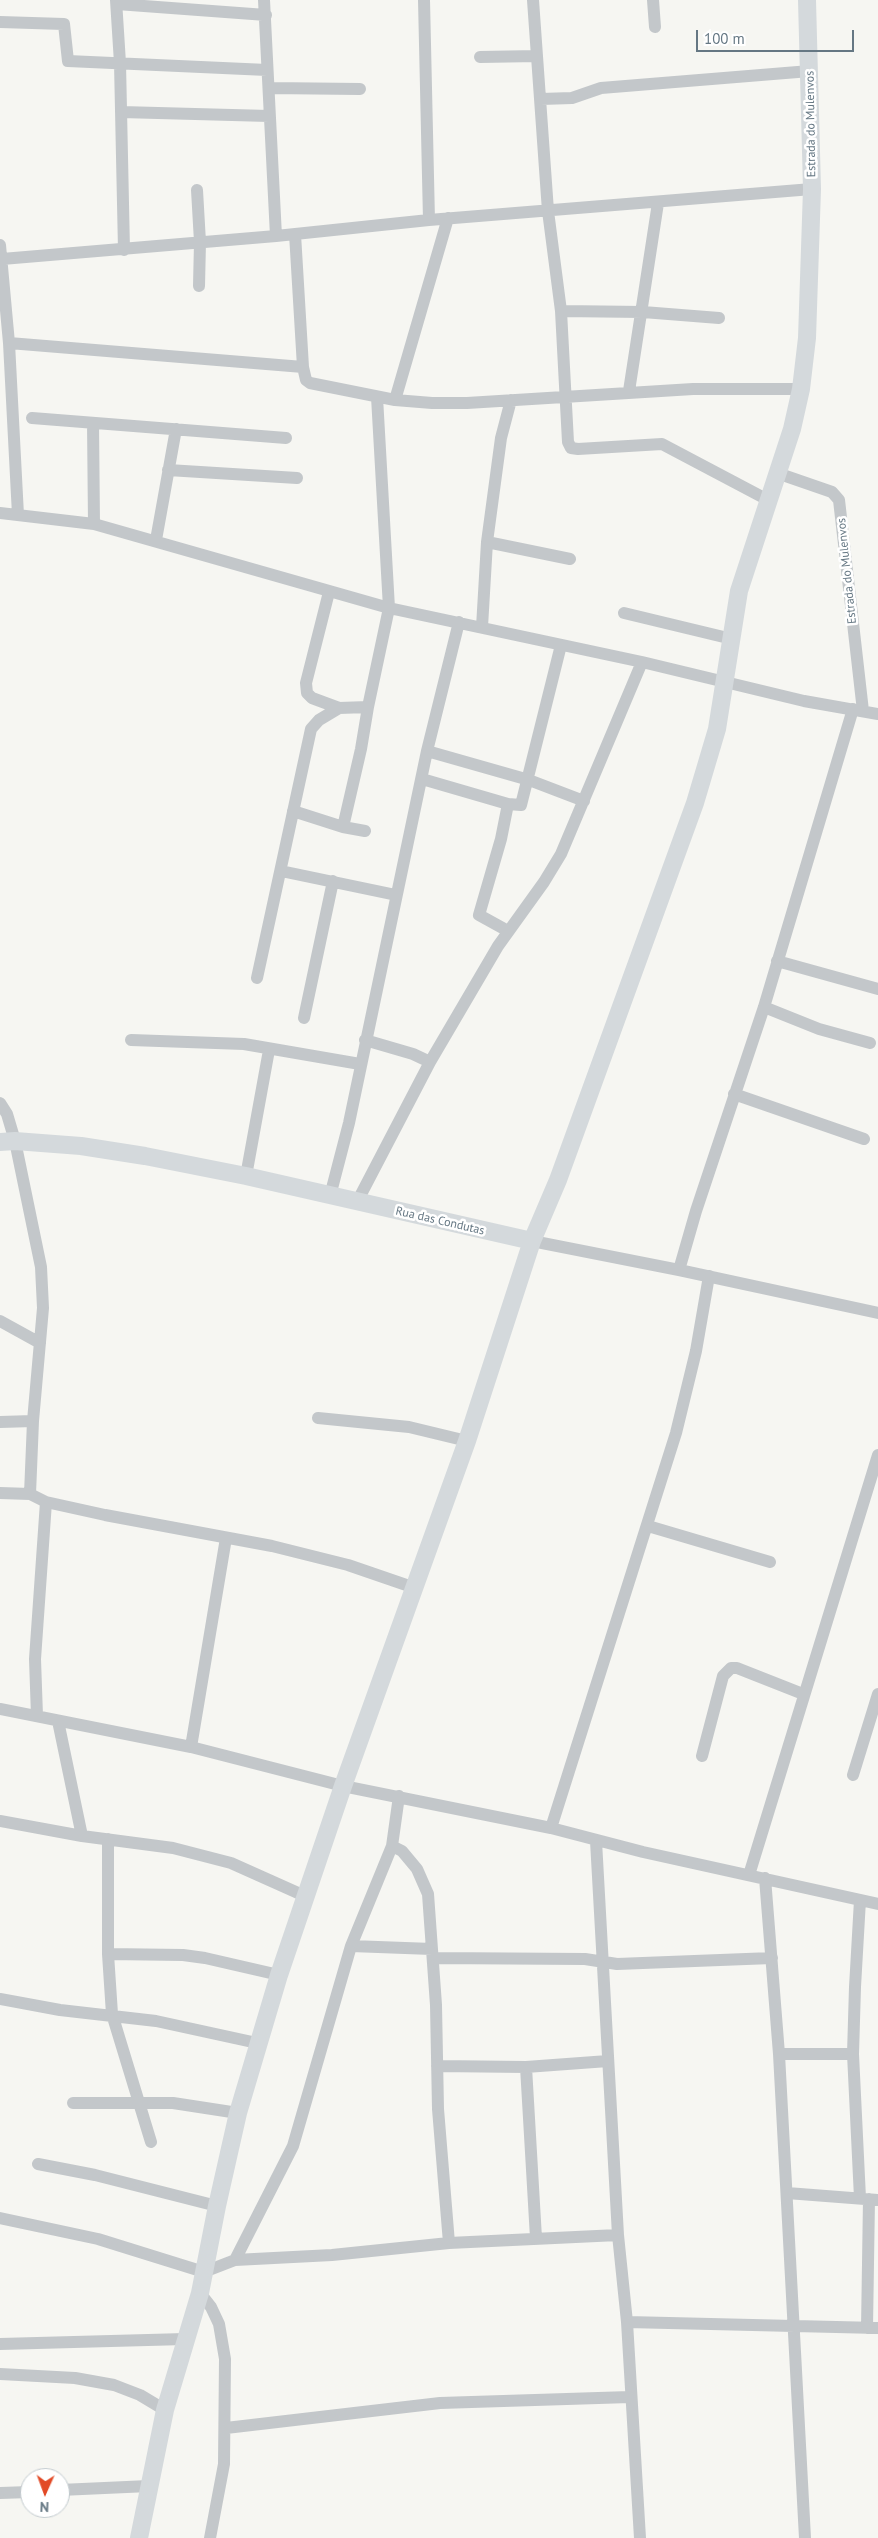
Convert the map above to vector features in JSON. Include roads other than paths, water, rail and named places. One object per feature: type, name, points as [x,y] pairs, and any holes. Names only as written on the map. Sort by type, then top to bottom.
[{"type":"street","points":[[264,0],[269,88],[268,116],[276,236]]},
{"type":"street","points":[[424,0],[429,220]]},
{"type":"street","points":[[533,0],[548,211],[561,311],[568,442],[571,448],[662,444],[768,500]]},
{"type":"street","points":[[653,0],[655,27]]},
{"type":"street","name":"Estrada do Mulenvos","points":[[139,2538],[165,2410],[200,2292],[216,2206],[238,2113],[279,1975],[307,1897],[343,1786],[467,1441],[532,1241],[558,1180],[695,803],[716,729],[743,574],[778,473],[801,389],[807,338],[812,189],[810,71],[806,0]]},
{"type":"street","points":[[124,250],[120,63],[116,2],[266,15]]},
{"type":"street","points":[[0,22],[61,23],[66,27],[68,61],[267,70]]},
{"type":"street","points":[[480,57],[537,56]]},
{"type":"street","points":[[541,99],[572,98],[601,88],[810,71]]},
{"type":"street","points":[[269,88],[360,89]]},
{"type":"street","points":[[121,112],[268,116]]},
{"type":"street","points":[[2,259],[124,250],[448,218],[658,203],[812,189]]},
{"type":"street","points":[[197,190],[200,242],[199,286]]},
{"type":"street","points":[[629,391],[643,312],[658,203]]},
{"type":"street","points":[[395,400],[448,218]]},
{"type":"street","points":[[295,234],[303,367],[306,380],[310,383],[395,400],[467,403],[629,391],[737,388],[801,389]]},
{"type":"street","points":[[0,245],[9,344],[18,515]]},
{"type":"street","points":[[561,311],[643,312],[718,318]]},
{"type":"street","points":[[9,344],[303,367]]},
{"type":"street","points":[[343,827],[362,749],[368,707],[389,608],[377,397]]},
{"type":"street","points":[[482,627],[486,542],[501,438],[511,400]]},
{"type":"street","points":[[32,418],[286,438]]},
{"type":"street","points":[[93,423],[94,524]]},
{"type":"street","points":[[156,540],[176,429]]},
{"type":"street","points":[[168,470],[297,478]]},
{"type":"street","name":"Estrada do Mulenvos","points":[[778,473],[832,492],[839,500],[858,710]]},
{"type":"street","points":[[0,513],[94,524],[156,540],[389,608],[642,662],[804,701],[878,714]]},
{"type":"street","points":[[486,542],[570,559]]},
{"type":"street","points":[[329,592],[306,684],[307,693],[312,698],[340,708],[368,707]]},
{"type":"street","points":[[624,613],[732,639]]},
{"type":"street","points":[[330,1196],[349,1124],[365,1040],[427,751],[459,622]]},
{"type":"street","points":[[422,779],[508,804],[519,806],[523,803],[561,645]]},
{"type":"street","points":[[357,1202],[430,1062],[508,931],[544,882],[561,854],[642,662]]},
{"type":"street","points":[[257,978],[311,729],[319,720],[340,708]]},
{"type":"street","points":[[679,1270],[696,1211],[764,1007],[829,794],[858,710]]},
{"type":"street","points":[[427,751],[529,780],[584,801]]},
{"type":"street","points":[[508,804],[501,839],[479,915],[508,931]]},
{"type":"street","points":[[293,811],[343,827],[365,831]]},
{"type":"street","points":[[281,871],[396,895]]},
{"type":"street","points":[[304,1018],[333,881]]},
{"type":"street","points":[[777,961],[878,989]]},
{"type":"street","points":[[764,1007],[819,1029],[870,1043]]},
{"type":"street","points":[[131,1040],[205,1041],[244,1044],[269,1050],[360,1064]]},
{"type":"street","points":[[365,1040],[413,1054],[430,1062]]},
{"type":"street","points":[[246,1176],[269,1050]]},
{"type":"street","points":[[734,1094],[864,1139]]},
{"type":"street","points":[[0,1102],[6,1114],[7,1142],[41,1267],[43,1308],[33,1421],[30,1494]]},
{"type":"street","name":"Rua das Condutas","points":[[7,1142],[81,1146],[246,1176],[532,1241],[709,1276],[878,1313]]},
{"type":"street","points":[[551,1828],[648,1526],[692,1370],[709,1276]]},
{"type":"street","points":[[0,1321],[40,1343]]},
{"type":"street","points":[[318,1418],[409,1427],[467,1441]]},
{"type":"street","points":[[0,1422],[33,1421]]},
{"type":"street","points":[[749,1875],[803,1694],[822,1639],[878,1455]]},
{"type":"street","points":[[0,1492],[30,1494],[46,1502],[272,1546],[348,1565],[415,1588]]},
{"type":"street","points":[[38,1716],[35,1659],[46,1502]]},
{"type":"street","points":[[648,1526],[770,1562]]},
{"type":"street","points":[[192,1747],[226,1538]]},
{"type":"street","points":[[702,1756],[723,1676],[731,1668],[738,1668],[803,1694]]},
{"type":"street","points":[[853,1774],[878,1694]]},
{"type":"street","points":[[0,1709],[192,1747],[343,1786],[551,1828],[596,1841],[878,1904]]},
{"type":"street","points":[[58,1721],[82,1836]]},
{"type":"street","points":[[235,2260],[293,2146],[351,1946],[392,1846],[399,1796]]},
{"type":"street","points":[[0,1821],[82,1836],[173,1848],[231,1864],[307,1897]]},
{"type":"street","points":[[108,1839],[108,1954],[112,2014],[151,2142]]},
{"type":"street","points":[[596,1841],[618,2235],[627,2322],[630,2397],[640,2538]]},
{"type":"street","points":[[392,1846],[402,1851],[417,1869],[425,1882],[428,1894],[449,2243]]},
{"type":"street","points":[[765,1878],[779,2054],[805,2538]]},
{"type":"street","points":[[627,2322],[873,2328],[869,2199],[853,2054],[854,1988],[860,1900]]},
{"type":"street","points":[[351,1946],[432,1953],[585,1959],[617,1964],[772,1958]]},
{"type":"street","points":[[108,1954],[174,1955],[205,1958],[279,1975]]},
{"type":"street","points":[[0,1999],[60,2010],[112,2014],[156,2021],[257,2044]]},
{"type":"street","points":[[779,2054],[853,2054]]},
{"type":"street","points":[[437,2066],[526,2067],[608,2062]]},
{"type":"street","points":[[526,2067],[536,2238]]},
{"type":"street","points":[[74,2103],[173,2103],[238,2113]]},
{"type":"street","points":[[38,2164],[95,2175],[216,2206]]},
{"type":"street","points":[[787,2193],[869,2199]]},
{"type":"street","points":[[0,2218],[98,2239],[204,2272],[235,2260],[332,2255],[449,2243],[618,2235]]},
{"type":"street","points":[[200,2292],[211,2307],[223,2341],[226,2428],[224,2464],[210,2538]]},
{"type":"street","points":[[0,2344],[185,2339]]},
{"type":"street","points":[[0,2374],[75,2378],[114,2385],[140,2395],[165,2410]]},
{"type":"street","points":[[226,2428],[440,2403],[630,2397]]},
{"type":"street","points":[[70,2490],[149,2486]]},
{"type":"street","points":[[0,2494],[20,2493]]}]
